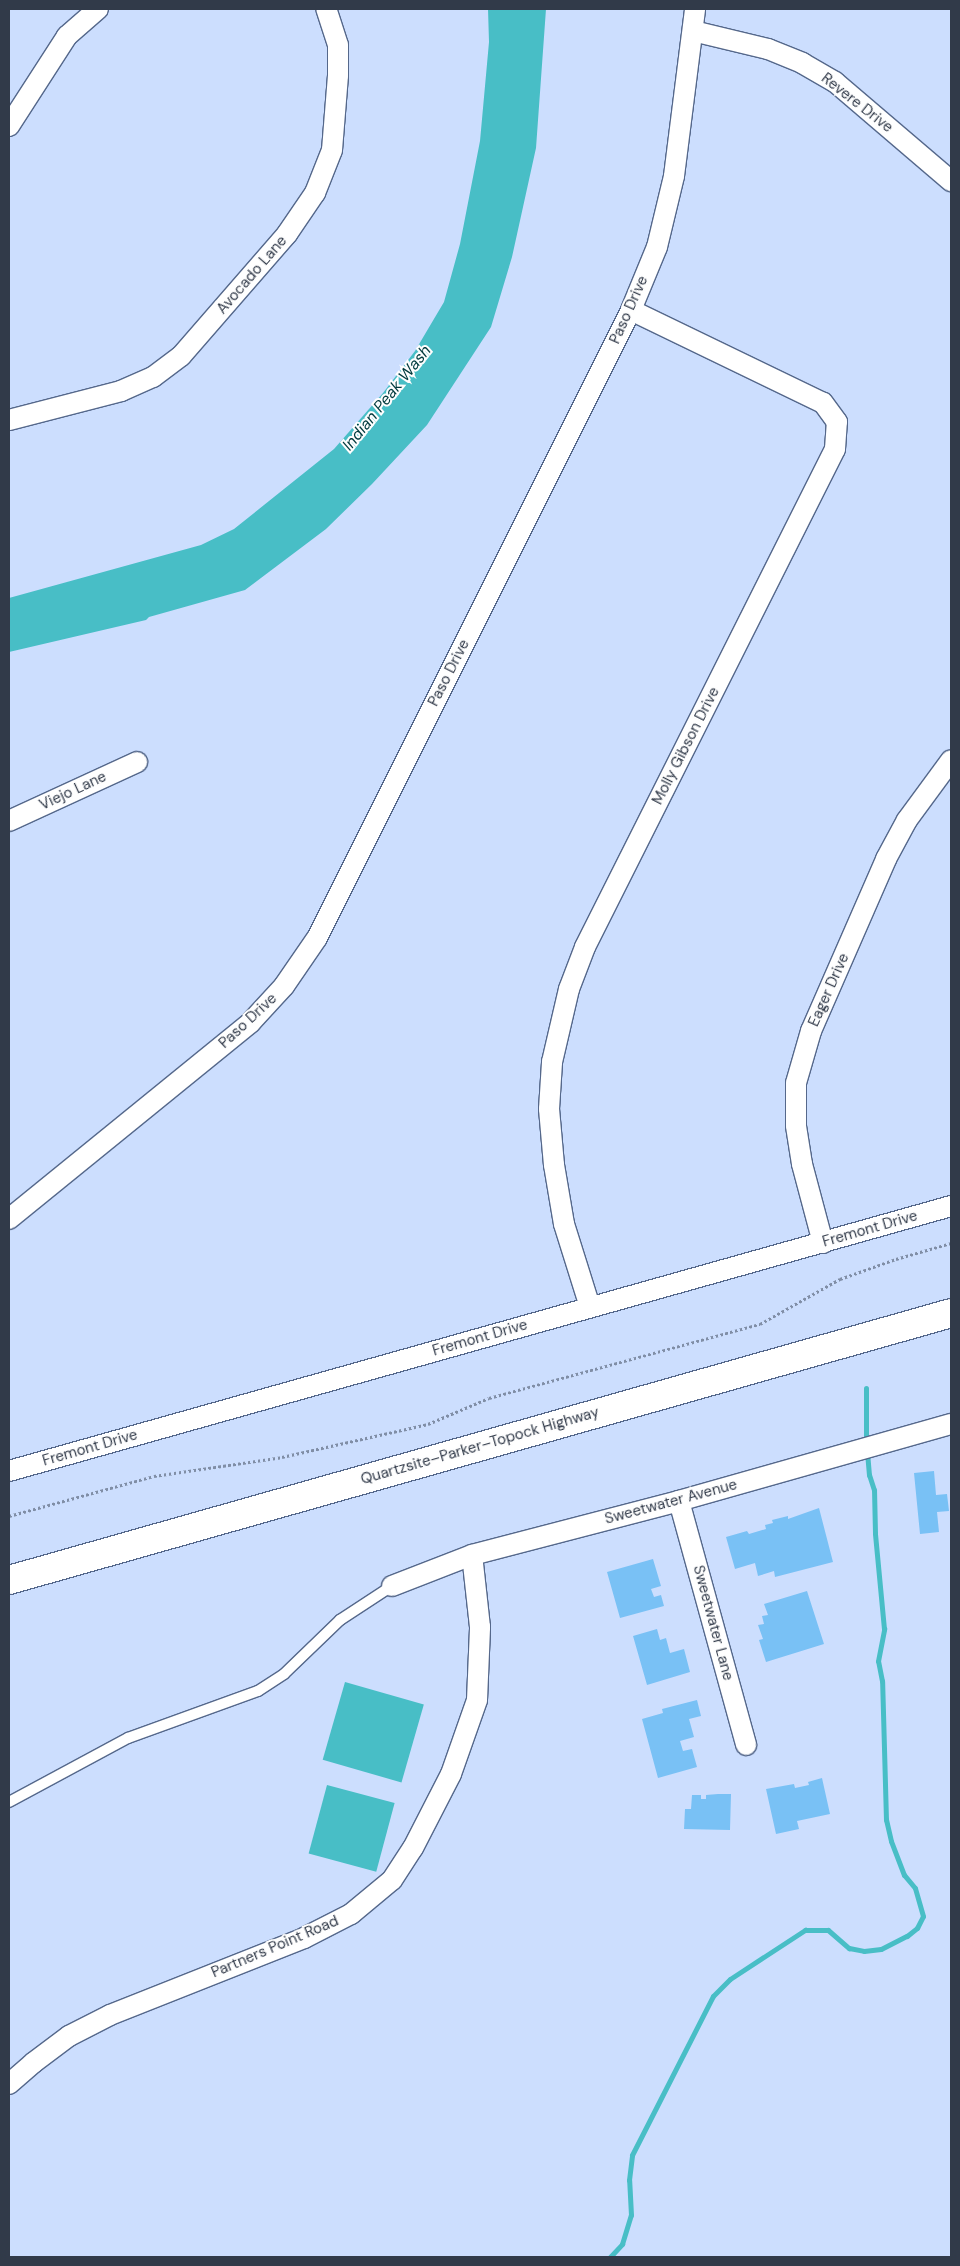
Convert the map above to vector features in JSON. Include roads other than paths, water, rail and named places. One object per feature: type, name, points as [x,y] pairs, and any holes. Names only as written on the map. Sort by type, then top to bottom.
[{"type":"highway","name":"Quartzsite–Parker–Topock Highway","points":[[9,1580],[951,1313]]},
{"type":"street","points":[[9,126],[67,36],[98,9]]},
{"type":"street","name":"Avocado Lane","points":[[9,420],[121,392],[153,377],[181,356],[288,234],[315,193],[332,150],[338,75],[338,45],[326,9]]},
{"type":"street","name":"Paso Drive","points":[[9,1219],[250,1023],[284,986],[317,938],[631,310],[657,247],[674,176],[695,9]]},
{"type":"street","name":"Revere Drive","points":[[693,31],[768,50],[802,63],[835,82],[951,181]]},
{"type":"street","name":"Molly Gibson Drive","points":[[590,1307],[564,1224],[554,1165],[549,1109],[552,1062],[569,989],[590,938],[835,450],[837,422],[823,403],[631,310]]},
{"type":"street","name":"Eager Drive","points":[[823,1242],[802,1164],[796,1125],[796,1083],[810,1031],[886,859],[907,820],[951,760]]},
{"type":"street","name":"Viejo Lane","points":[[9,821],[137,762]]},
{"type":"street","name":"Fremont Drive","points":[[9,1471],[951,1206]]},
{"type":"street","name":"Sweetwater Avenue","points":[[392,1586],[472,1555],[679,1501],[951,1424]]},
{"type":"street","name":"Sweetwater Lane","points":[[679,1501],[746,1745]]},
{"type":"street","name":"Partners Point Road","points":[[9,2084],[69,2036],[110,2015],[304,1938],[351,1914],[392,1880],[414,1848],[451,1774],[477,1700],[480,1627],[472,1555]]},
{"type":"lane","points":[[9,1802],[128,1738],[258,1691],[284,1674],[340,1620],[392,1586]]},
{"type":"water","name":"Indian Peak Wash","points":[[488,9],[546,9],[536,148],[512,257],[491,327],[427,425],[372,484],[326,529],[245,590],[149,617],[146,620],[9,652],[9,598],[201,545],[234,529],[334,449],[383,393],[415,351],[444,302],[460,244],[480,141],[489,42]]},
{"type":"water","points":[[345,1682],[424,1705],[401,1782],[323,1760]]},
{"type":"water","points":[[327,1785],[395,1803],[376,1872],[309,1854]]},
{"type":"waterway","points":[[866,1388],[866,1443]]},
{"type":"waterway","points":[[610,2257],[622,2244],[631,2215],[629,2180],[632,2155],[713,1996],[730,1979],[805,1930],[828,1930],[849,1948],[864,1951],[881,1949],[907,1936],[917,1928],[923,1916],[915,1888],[904,1875],[891,1841],[886,1820],[882,1681],[878,1661],[884,1629],[875,1533],[874,1490],[869,1475],[867,1451]]}]
